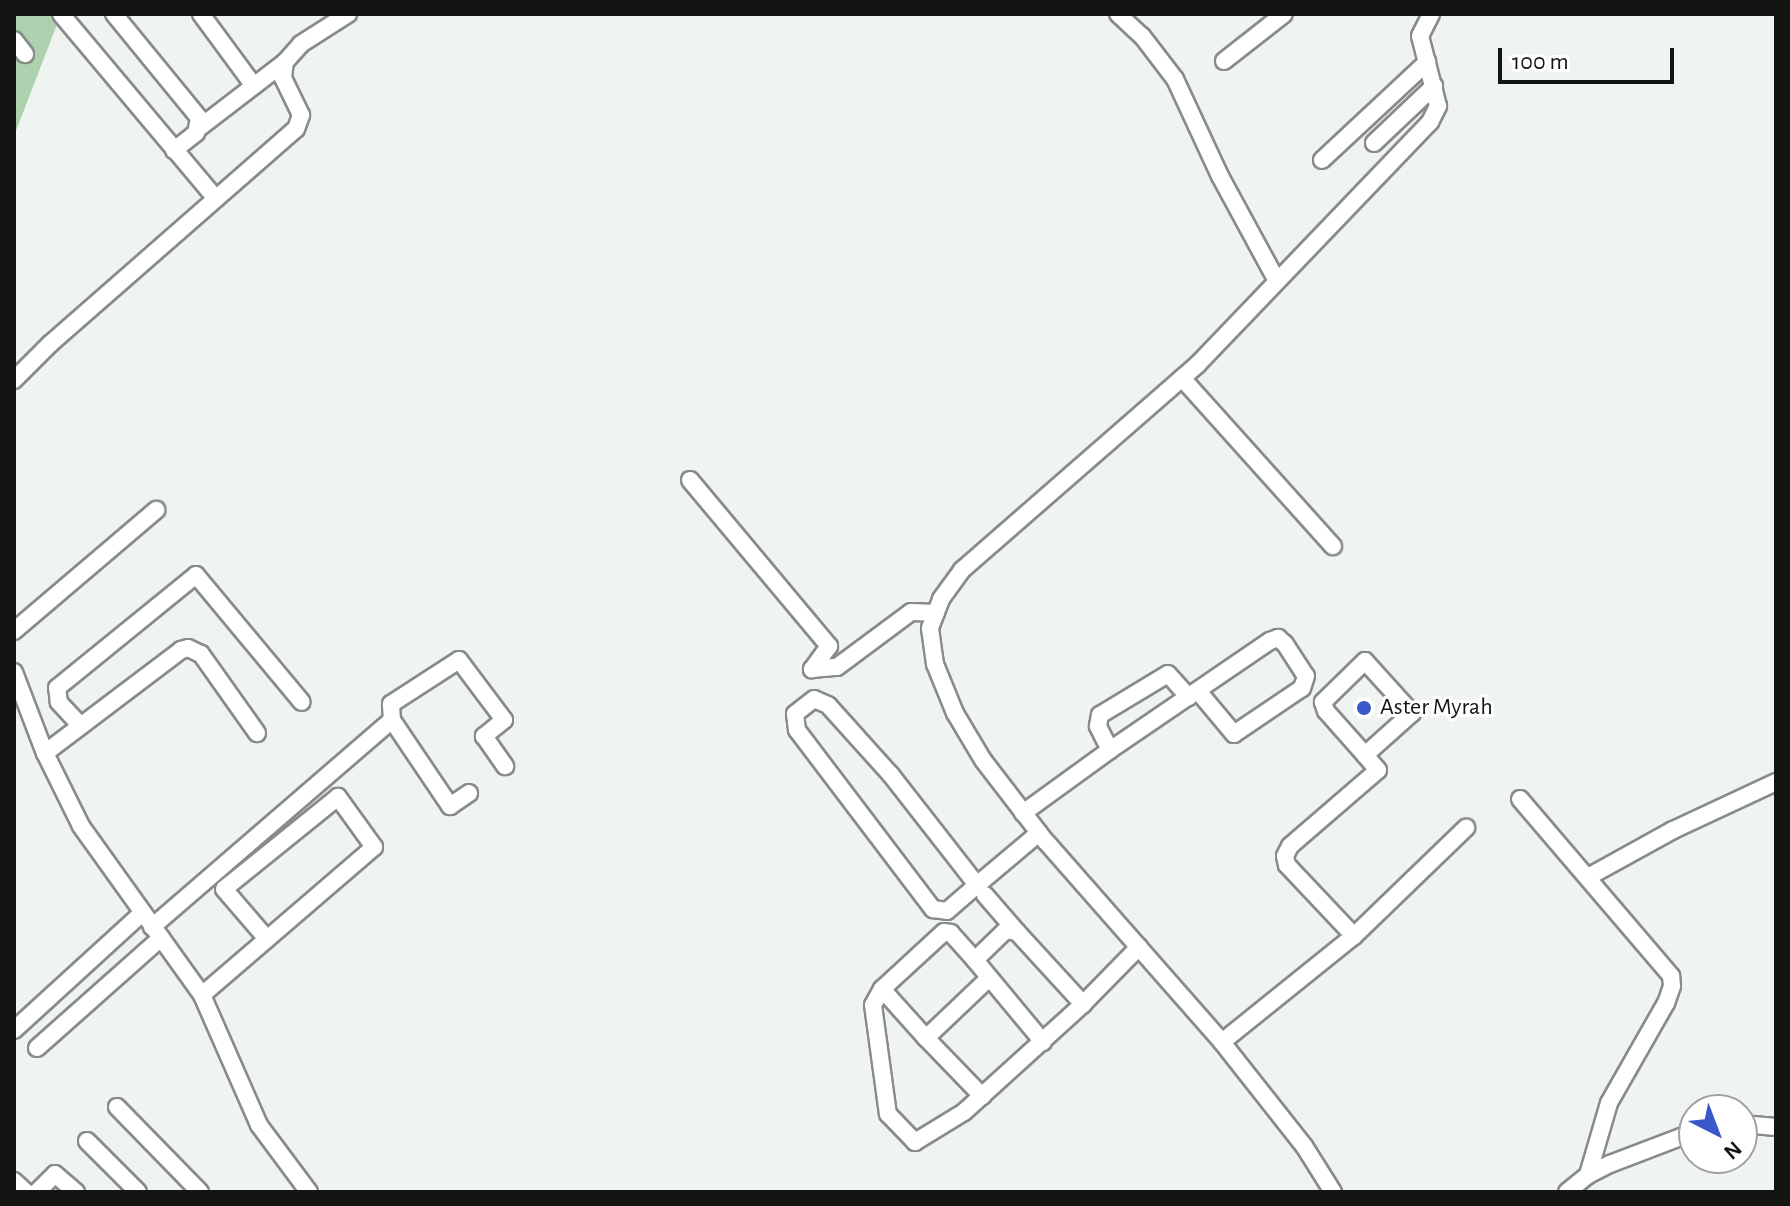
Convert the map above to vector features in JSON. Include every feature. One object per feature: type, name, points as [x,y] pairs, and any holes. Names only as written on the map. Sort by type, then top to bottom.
[{"type":"street","points":[[114,14],[199,118],[199,128]]},
{"type":"street","points":[[201,14],[254,86]]},
{"type":"street","points":[[174,150],[285,62],[301,44],[348,14]]},
{"type":"street","points":[[1118,14],[1142,36],[1175,79],[1220,176],[1276,279]]},
{"type":"street","points":[[1224,61],[1284,14]]},
{"type":"street","points":[[1333,1192],[1304,1146],[1222,1042],[1039,833],[983,760],[955,713],[935,664],[930,628],[941,599],[962,570],[1182,378],[1430,122],[1438,106],[1420,36],[1431,14]]},
{"type":"street","points":[[70,17],[216,199]]},
{"type":"street","points":[[14,40],[25,54]]},
{"type":"street","points":[[14,380],[298,125],[299,107],[283,78],[285,62]]},
{"type":"street","points":[[1322,160],[1427,62]]},
{"type":"street","points":[[1374,143],[1434,86]]},
{"type":"street","points":[[1182,378],[1333,546]]},
{"type":"street","points":[[690,480],[829,646],[812,669],[837,667],[911,612],[936,613]]},
{"type":"street","points":[[14,631],[156,510]]},
{"type":"street","points":[[81,726],[59,702],[57,688],[196,575],[302,702]]},
{"type":"street","points":[[1023,813],[1110,750],[1194,694],[1278,638],[1306,676],[1302,688],[1234,734],[1194,694],[1168,674],[1100,715],[1098,726],[1110,750]]},
{"type":"street","points":[[45,753],[188,648],[201,654],[257,733]]},
{"type":"street","points":[[469,793],[450,806],[392,720],[391,704],[459,660],[504,720],[484,736],[505,766]]},
{"type":"street","points":[[1354,936],[1287,865],[1285,856],[1290,846],[1378,770],[1326,711],[1323,702],[1365,661],[1412,713],[1365,755]]},
{"type":"street","points":[[16,680],[45,753],[81,826],[202,995],[259,1125],[309,1192]]},
{"type":"street","points":[[1039,833],[981,890],[947,911],[933,909],[797,730],[795,714],[814,699],[828,705],[891,775],[981,890],[1083,1004]]},
{"type":"street","points":[[37,1048],[156,933],[392,720]]},
{"type":"street","points":[[1588,877],[1673,830],[1776,782]]},
{"type":"street","points":[[202,995],[374,847],[338,797],[224,889],[267,939]]},
{"type":"street","points":[[1520,799],[1666,966],[1672,986],[1609,1103],[1588,1175]]},
{"type":"street","points":[[1222,1042],[1354,936],[1466,828]]},
{"type":"street","points":[[14,1030],[142,913]]},
{"type":"street","points":[[975,960],[1006,930],[1017,932]]},
{"type":"street","points":[[1043,1042],[951,933],[944,932],[882,989],[873,1005],[888,1114],[915,1142],[964,1112],[1043,1042],[1139,947]]},
{"type":"street","points":[[926,1038],[988,979]]},
{"type":"street","points":[[882,989],[982,1096]]},
{"type":"street","points":[[117,1107],[200,1192]]},
{"type":"street","points":[[1567,1192],[1588,1175],[1678,1138]]},
{"type":"street","points":[[87,1141],[135,1191]]},
{"type":"street","points":[[37,1192],[55,1174],[76,1192]]},
{"type":"street","points":[[14,1181],[26,1192]]},
{"type":"green space","points":[[14,14],[61,14],[14,136]]},
{"type":"place","name":"Aster Myrah","points":[[1364,708]]}]
